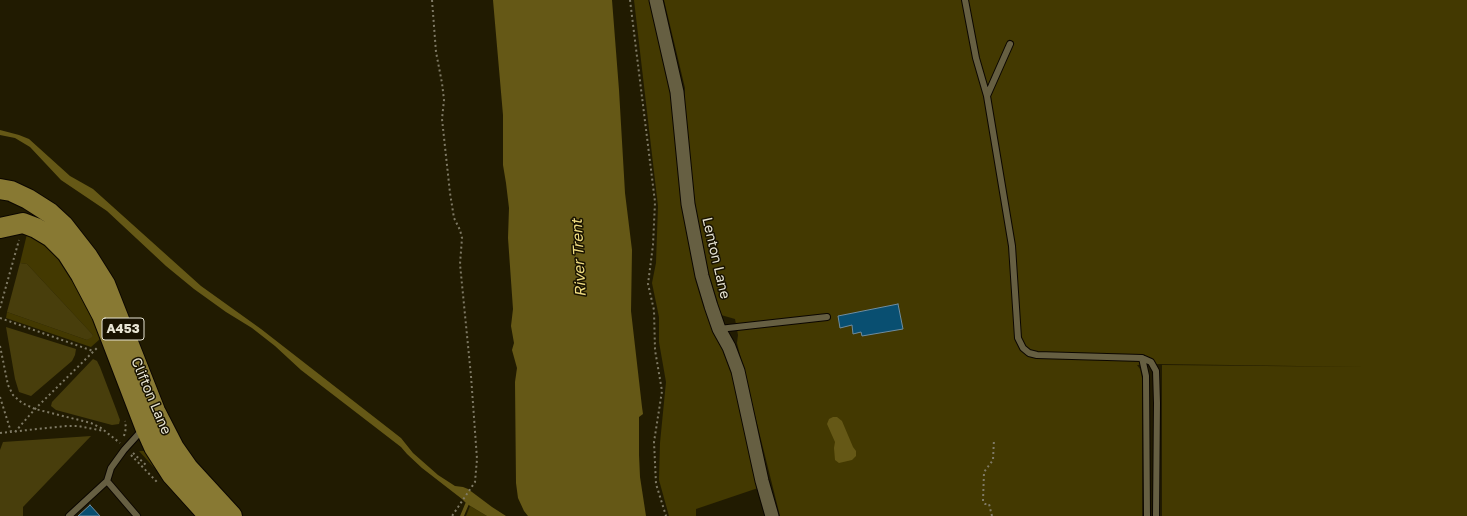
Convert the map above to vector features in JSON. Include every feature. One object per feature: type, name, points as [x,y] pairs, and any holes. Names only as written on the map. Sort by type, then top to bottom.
[{"type":"main road","name":"Clifton Lane","points":[[0,189],[11,191],[28,199],[50,213],[88,257],[105,284],[151,421],[162,460],[172,475],[207,511],[232,516]]},
{"type":"main road","name":"Clifton Lane","points":[[23,223],[36,228],[51,238],[67,253],[81,275],[102,315],[151,421]]},
{"type":"main road","points":[[0,228],[23,223]]},
{"type":"street","name":"Lenton Lane","points":[[656,0],[677,92],[688,204],[701,269],[719,329],[729,347],[738,371],[762,481],[772,516]]},
{"type":"lane","points":[[965,0],[976,58],[986,96],[1012,246],[1018,338],[1023,348],[1028,353],[1037,355],[1142,358],[1151,362],[1156,371],[1156,516]]},
{"type":"lane","points":[[986,96],[1010,44]]},
{"type":"lane","points":[[719,329],[827,317]]},
{"type":"lane","points":[[1142,358],[1146,376],[1147,516]]},
{"type":"lane","points":[[69,516],[107,481],[111,468],[124,450],[151,421]]},
{"type":"lane","points":[[107,481],[137,516]]},
{"type":"path","points":[[432,0],[436,52],[444,100],[442,119],[450,193],[454,218],[462,238],[460,264],[478,460],[475,484],[453,516]]},
{"type":"path","points":[[630,0],[655,202],[653,246],[648,284],[654,310],[655,350],[662,391],[654,442],[656,484],[666,516]]},
{"type":"path","points":[[0,308],[23,223]]},
{"type":"path","points":[[0,318],[93,351]]},
{"type":"path","points":[[15,432],[35,409],[99,345],[100,350]]},
{"type":"path","points":[[0,346],[8,385],[13,395],[22,403],[35,409],[91,423],[104,431],[78,426],[66,426],[0,433]]},
{"type":"path","points":[[0,397],[11,432]]},
{"type":"path","points":[[125,420],[125,435],[117,445],[132,456],[161,487]]},
{"type":"path","points":[[992,516],[989,504],[985,504],[983,501],[983,486],[984,472],[992,460],[994,439]]},
{"type":"shaded area","points":[[634,0],[651,0],[673,96],[685,211],[730,365],[761,487],[696,509],[696,516],[669,516],[659,480],[660,443],[666,382],[659,342],[659,317],[652,283],[656,263],[658,206]]},
{"type":"shaded area","points":[[664,0],[1467,0],[1467,516],[1162,516],[1162,365],[1367,367],[1160,364],[1137,365],[1140,369],[1142,378],[1142,516],[780,516],[737,343],[738,335],[735,319],[721,315],[713,294],[697,221],[684,102],[685,88]]},
{"type":"shaded area","points":[[27,234],[38,238],[64,259],[105,337],[100,339],[91,347],[6,318],[7,312],[87,340],[93,335],[27,264],[20,263]]},
{"type":"shaded area","points":[[20,263],[27,264],[93,335],[92,337],[87,340],[7,312]]},
{"type":"shaded area","points":[[6,327],[76,349],[75,355],[72,361],[31,396],[19,392],[15,379]]},
{"type":"shaded area","points":[[93,359],[97,361],[100,367],[120,420],[119,424],[112,425],[56,410],[51,406],[52,402]]},
{"type":"shaded area","points":[[91,436],[23,507],[23,516],[0,516],[0,450],[3,442]]},
{"type":"shaded area","points":[[139,451],[149,451],[193,507],[158,472]]},
{"type":"shaded area","points":[[470,506],[487,516],[466,516]]},
{"type":"water","name":"River Trent","points":[[493,0],[612,0],[625,193],[632,250],[631,311],[643,414],[639,417],[639,455],[640,477],[646,516],[528,516],[518,498],[516,483],[515,382],[517,368],[512,350],[514,343],[511,326],[513,309],[508,238],[509,208],[503,165],[503,115]]},
{"type":"water","points":[[0,130],[29,139],[70,176],[93,189],[201,286],[261,329],[401,438],[413,453],[438,475],[455,486],[468,489],[506,516],[487,516],[467,504],[422,468],[401,447],[301,370],[275,346],[252,328],[226,312],[194,289],[166,266],[107,211],[61,180],[30,147],[15,138],[0,135]]},
{"type":"water","points":[[837,417],[842,421],[856,451],[856,456],[852,460],[839,463],[835,460],[835,442],[827,424],[829,419]]},
{"type":"building","points":[[898,304],[903,329],[862,336],[861,332],[853,334],[852,325],[840,328],[838,316]]},
{"type":"building","points":[[90,505],[100,516],[78,516]]},
{"type":"waterway","points":[[462,516],[467,504]]}]
